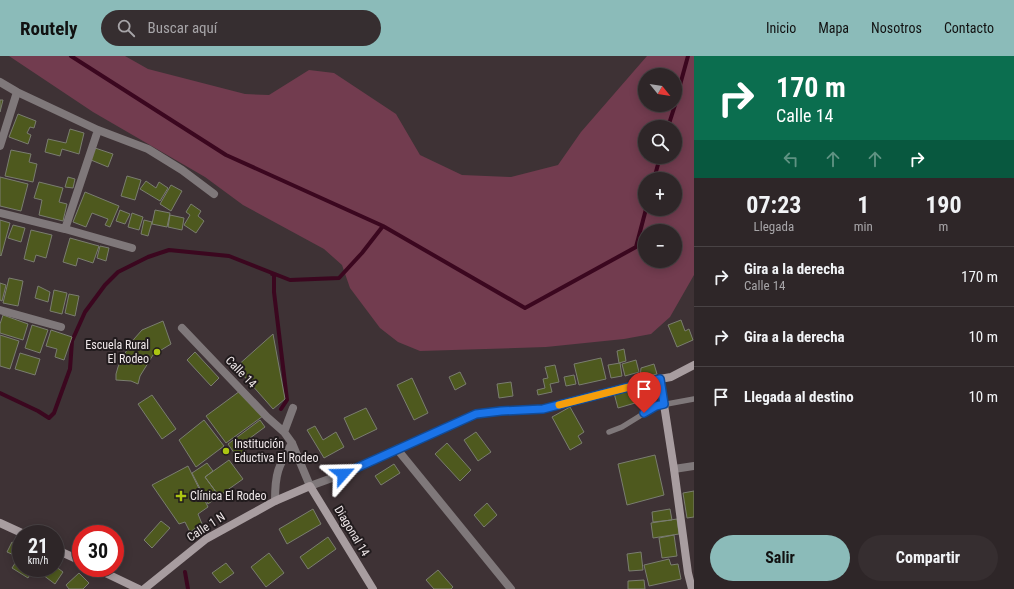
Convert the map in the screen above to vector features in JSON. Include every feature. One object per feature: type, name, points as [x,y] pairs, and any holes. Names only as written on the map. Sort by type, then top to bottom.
[{"type":"street","points":[[0,82],[17,92],[98,130],[148,149],[182,170],[214,194]]},
{"type":"street","points":[[0,146],[17,92]]},
{"type":"street","points":[[66,229],[98,130]]},
{"type":"street","points":[[0,213],[66,229],[132,248]]},
{"type":"street","points":[[0,310],[61,327]]},
{"type":"street","name":"Calle 14","points":[[182,328],[284,432],[292,443],[310,486]]},
{"type":"street","name":"Calle 1 N","points":[[144,589],[206,539],[275,501],[343,474],[476,414],[543,409],[671,377],[694,364]]},
{"type":"street","points":[[660,379],[688,573],[692,589]]},
{"type":"street","points":[[284,432],[293,408]]},
{"type":"street","points":[[275,501],[275,480],[280,463],[292,443]]},
{"type":"street","points":[[398,448],[511,589]]},
{"type":"street","points":[[674,469],[694,466]]},
{"type":"street","name":"Diagonal 14","points":[[310,486],[373,589]]},
{"type":"street","points":[[0,522],[12,528]]},
{"type":"street","points":[[114,577],[140,589]]},
{"type":"lane","points":[[609,432],[622,428],[656,406],[694,399]]},
{"type":"shaded area","points":[[9,56],[125,56],[148,69],[245,94],[269,95],[309,70],[334,73],[396,114],[420,155],[462,175],[511,177],[558,165],[581,132],[647,56],[694,56],[694,275],[670,317],[651,334],[624,339],[546,347],[420,351],[398,342],[380,328],[350,288],[342,265],[324,249],[243,205],[205,177],[93,112]]},
{"type":"building","points":[[0,100],[3,100],[0,112]]},
{"type":"building","points":[[18,114],[36,121],[34,128],[30,127],[27,133],[31,135],[28,144],[9,137]]},
{"type":"building","points":[[70,129],[84,133],[79,154],[62,149],[60,156],[45,152],[48,139],[66,143]]},
{"type":"building","points":[[95,148],[113,154],[108,167],[91,160]]},
{"type":"building","points":[[11,150],[31,154],[29,162],[37,164],[33,182],[5,176]]},
{"type":"building","points":[[127,176],[141,180],[135,200],[121,196]]},
{"type":"building","points":[[0,177],[28,184],[21,211],[0,206]]},
{"type":"building","points":[[68,177],[75,179],[73,188],[65,187]]},
{"type":"building","points":[[146,181],[156,188],[159,182],[168,188],[160,201],[140,189]]},
{"type":"building","points":[[39,182],[63,188],[59,202],[67,204],[63,221],[39,215],[42,200],[34,198]]},
{"type":"building","points":[[171,185],[182,191],[171,211],[160,204]]},
{"type":"building","points":[[85,192],[119,206],[110,227],[105,225],[108,219],[92,213],[86,227],[73,222]]},
{"type":"building","points":[[191,204],[201,211],[198,216],[204,221],[196,233],[184,225],[190,215],[186,212]]},
{"type":"building","points":[[120,210],[130,214],[125,224],[116,221]]},
{"type":"building","points":[[155,210],[170,213],[167,227],[152,224]]},
{"type":"building","points":[[132,213],[143,217],[139,230],[128,227]]},
{"type":"building","points":[[170,215],[184,218],[182,230],[168,227]]},
{"type":"building","points":[[0,220],[10,223],[1,256],[0,255]]},
{"type":"building","points":[[144,220],[152,222],[148,236],[141,234]]},
{"type":"building","points":[[13,225],[25,228],[21,242],[8,238]]},
{"type":"building","points":[[31,230],[52,235],[46,258],[36,255],[34,262],[24,259]]},
{"type":"building","points":[[70,238],[99,246],[93,263],[78,258],[76,266],[63,262]]},
{"type":"building","points":[[100,246],[109,248],[106,261],[97,258]]},
{"type":"building","points":[[9,278],[23,281],[18,306],[3,303]]},
{"type":"building","points":[[0,283],[6,285],[2,301],[0,300]]},
{"type":"building","points":[[38,286],[50,292],[48,302],[35,298]]},
{"type":"building","points":[[54,290],[67,293],[62,314],[50,311]]},
{"type":"building","points":[[69,294],[79,296],[75,316],[65,313]]},
{"type":"building","points":[[3,315],[28,324],[23,340],[0,333],[0,324]]},
{"type":"building","points":[[681,320],[685,331],[689,329],[693,340],[677,347],[668,325]]},
{"type":"building","points":[[163,321],[171,344],[153,355],[140,376],[138,384],[131,381],[116,380],[118,367],[134,339],[142,330]]},
{"type":"building","points":[[32,325],[48,330],[40,353],[25,348]]},
{"type":"building","points":[[51,330],[72,337],[64,360],[55,357],[57,349],[46,346]]},
{"type":"building","points":[[273,334],[285,399],[273,409],[236,367]]},
{"type":"building","points":[[0,335],[19,341],[10,369],[0,366]]},
{"type":"building","points":[[624,349],[626,361],[619,363],[617,351]]},
{"type":"building","points":[[195,352],[219,378],[211,386],[187,360]]},
{"type":"building","points":[[20,353],[40,359],[35,375],[15,369]]},
{"type":"building","points":[[601,358],[606,379],[579,385],[574,364]]},
{"type":"building","points":[[636,360],[639,372],[625,376],[622,364]]},
{"type":"building","points":[[620,363],[622,376],[611,378],[608,365]]},
{"type":"building","points":[[654,364],[657,374],[640,378],[641,368]]},
{"type":"building","points":[[555,365],[559,382],[550,384],[552,392],[538,395],[537,390],[545,388],[543,379],[548,378],[545,367]]},
{"type":"building","points":[[460,372],[466,384],[455,390],[449,377]]},
{"type":"building","points":[[574,375],[576,384],[566,386],[564,377]]},
{"type":"building","points":[[412,378],[428,413],[414,420],[397,385]]},
{"type":"building","points":[[511,382],[513,396],[499,398],[497,384]]},
{"type":"building","points":[[638,386],[642,401],[618,408],[614,393]]},
{"type":"building","points":[[240,391],[263,416],[226,443],[206,416]]},
{"type":"building","points":[[152,395],[176,429],[162,439],[138,404]]},
{"type":"building","points":[[570,407],[584,432],[578,436],[582,443],[570,450],[552,417]]},
{"type":"building","points":[[366,408],[377,429],[354,440],[344,418]]},
{"type":"building","points":[[204,420],[224,446],[196,467],[179,440]]},
{"type":"building","points":[[260,420],[265,427],[242,444],[246,450],[237,457],[228,444]]},
{"type":"building","points":[[315,426],[323,440],[336,432],[344,447],[324,458],[307,430]]},
{"type":"building","points":[[476,432],[491,452],[478,461],[464,440]]},
{"type":"building","points":[[447,443],[471,470],[460,481],[435,454]]},
{"type":"building","points":[[655,455],[664,495],[627,505],[618,464]]},
{"type":"building","points":[[229,460],[243,479],[219,496],[205,477]]},
{"type":"building","points":[[207,463],[213,471],[205,477],[219,496],[208,504],[192,473]]},
{"type":"building","points":[[394,464],[400,473],[381,485],[375,476]]},
{"type":"building","name":"Clínica El Rodeo","points":[[188,466],[208,507],[198,514],[202,524],[190,532],[185,522],[179,524],[152,485]]},
{"type":"building","points":[[694,491],[694,517],[687,518],[683,493]]},
{"type":"building","points":[[487,503],[497,515],[484,527],[474,515]]},
{"type":"building","points":[[313,509],[321,524],[287,544],[279,529]]},
{"type":"building","points":[[670,509],[672,520],[653,522],[652,512]]},
{"type":"building","points":[[677,519],[679,534],[653,538],[651,523]]},
{"type":"building","points":[[161,521],[170,528],[152,548],[144,540]]},
{"type":"building","points":[[674,535],[677,556],[662,558],[659,538]]},
{"type":"building","points":[[328,537],[336,549],[308,569],[300,557]]},
{"type":"building","points":[[12,542],[12,554],[7,552]]},
{"type":"building","points":[[641,552],[643,570],[629,571],[627,554]]},
{"type":"building","points":[[269,553],[284,573],[266,587],[251,567]]},
{"type":"building","points":[[669,559],[671,565],[678,564],[681,579],[649,586],[644,565]]},
{"type":"building","points":[[226,563],[234,573],[220,583],[212,573]]},
{"type":"building","points":[[438,570],[453,587],[451,589],[434,589],[426,580]]},
{"type":"building","points":[[46,577],[60,577],[55,584]]},
{"type":"building","points":[[75,577],[83,577],[89,583],[83,589],[69,589],[66,585]]},
{"type":"building","points":[[644,580],[645,589],[628,589],[628,581]]},
{"type":"waterway","points":[[71,56],[226,155],[383,226],[525,308],[636,247],[644,216]]},
{"type":"waterway","points":[[682,78],[688,56]]},
{"type":"waterway","points":[[670,120],[673,112]]},
{"type":"waterway","points":[[656,172],[658,164]]},
{"type":"waterway","points":[[0,393],[38,411],[49,418],[54,413],[70,369],[72,341],[85,312],[105,285],[118,272],[148,257],[169,250],[229,256],[290,280],[339,278],[362,253],[383,226]]},
{"type":"waterway","points":[[272,274],[274,274],[274,292],[287,400],[281,409]]},
{"type":"waterway","points":[[185,572],[188,589]]},
{"type":"slow traffic","points":[[559,405],[633,386]]},
{"type":"place","name":"Escuela Rural El Rodeo","points":[[157,352]]},
{"type":"place","name":"Institución Eductiva El Rodeo","points":[[226,451]]},
{"type":"place","name":"Clínica El Rodeo","points":[[181,496]]},
{"type":"route","points":[[343,474],[476,414],[543,409],[660,379],[664,404],[656,406],[644,413]]}]
